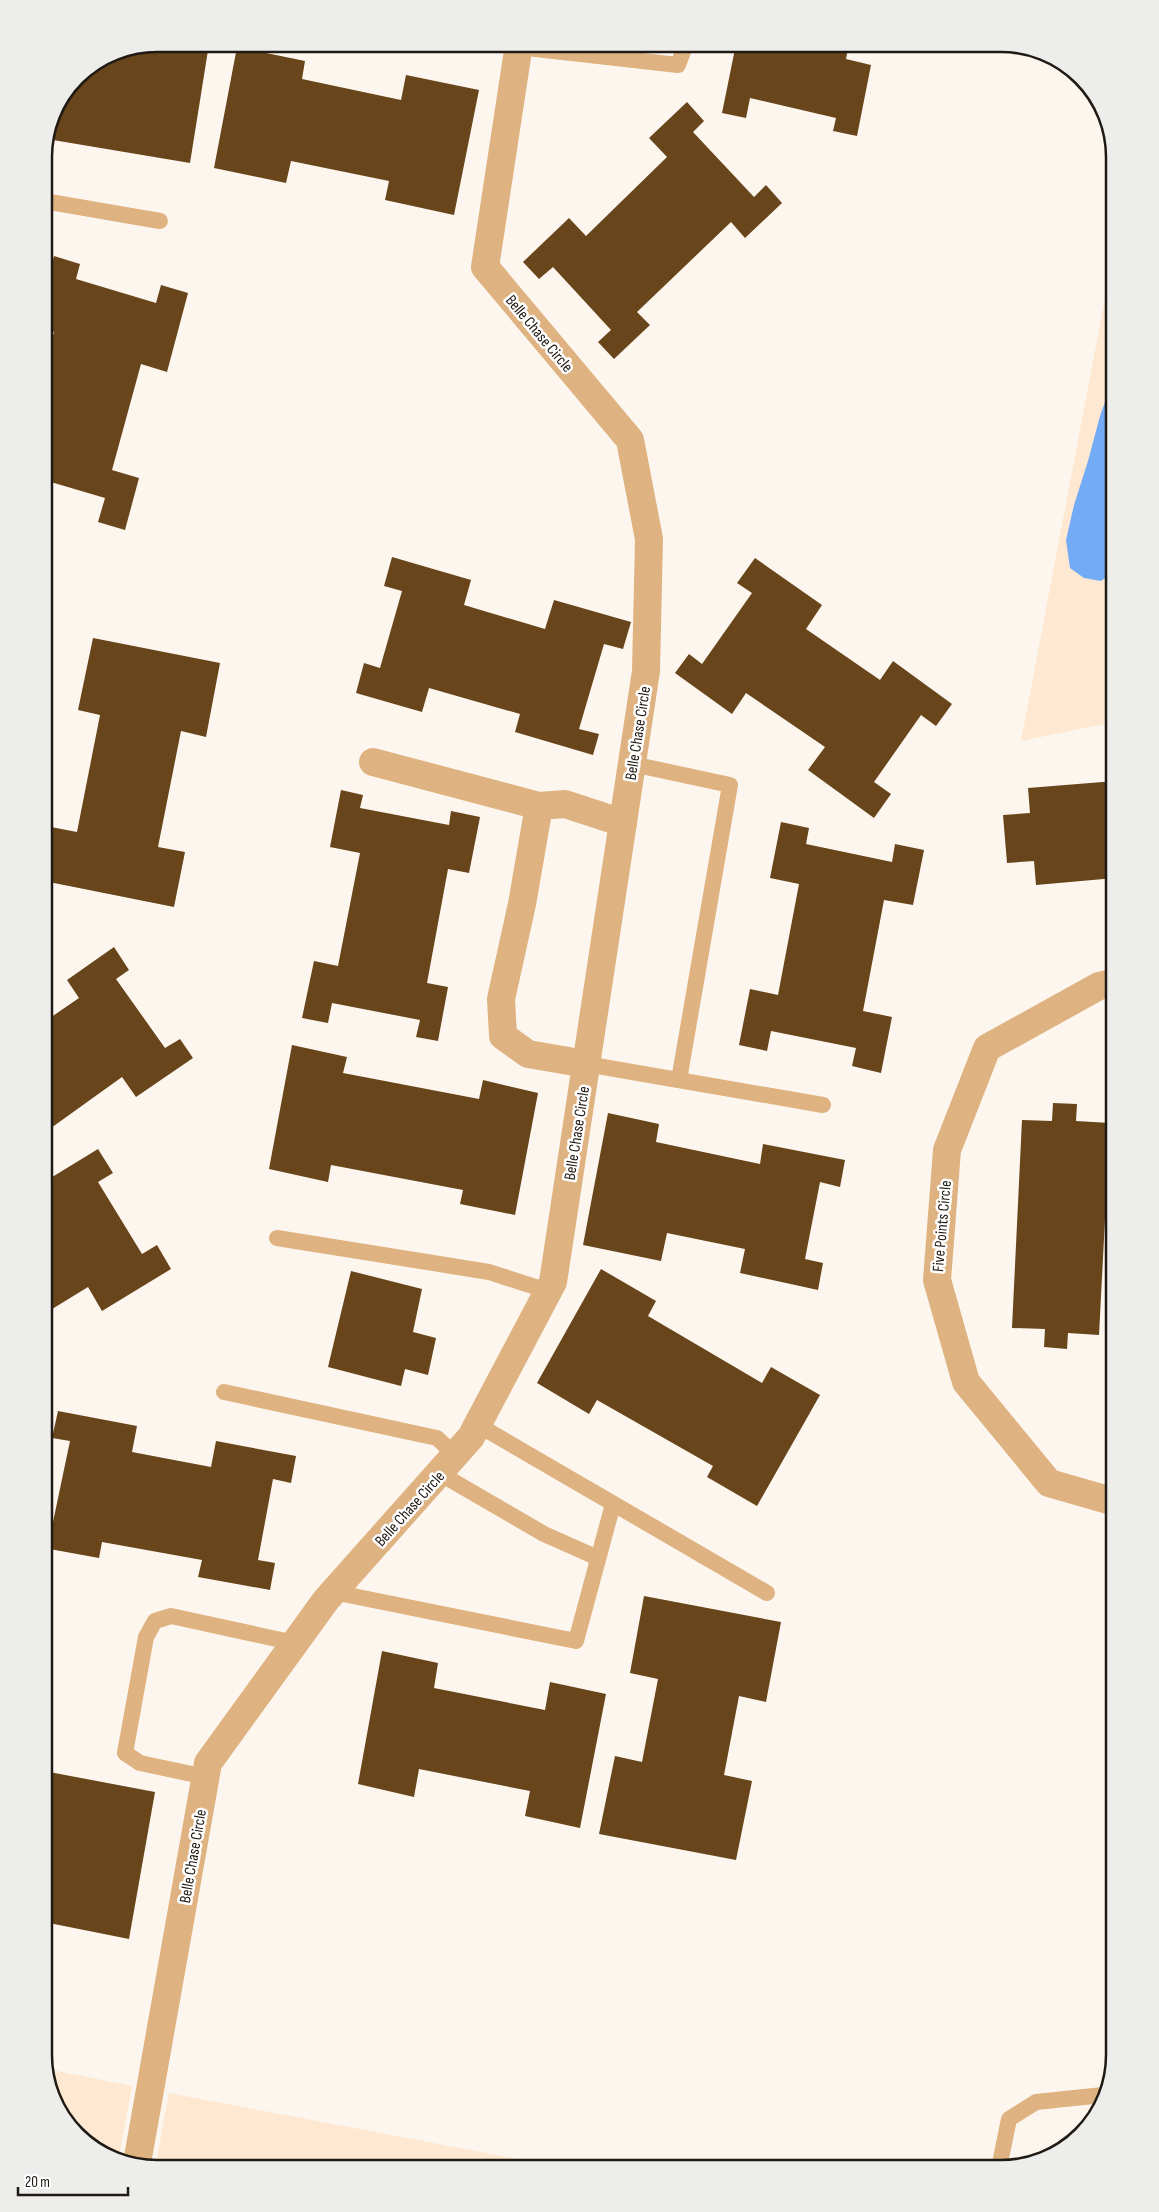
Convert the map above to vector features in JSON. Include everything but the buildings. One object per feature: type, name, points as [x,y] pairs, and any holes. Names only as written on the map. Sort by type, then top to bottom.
[{"type":"street","name":"Belle Chase Circle","points":[[138,2157],[208,1763],[334,1592],[471,1437],[553,1282],[646,671],[648,539],[630,440],[485,267],[511,52]]},
{"type":"street","points":[[373,762],[539,806],[565,804],[623,823]]},
{"type":"street","points":[[539,806],[522,904],[501,999],[503,1036],[528,1054],[586,1064]]},
{"type":"street","name":"Five Points Circle","points":[[1106,984],[1098,986],[987,1048],[947,1150],[936,1280],[966,1382],[1049,1483],[1106,1499]]},
{"type":"lane","points":[[607,53],[678,65],[683,53]]},
{"type":"lane","points":[[53,202],[160,220]]},
{"type":"lane","points":[[632,764],[730,785],[679,1080]]},
{"type":"lane","points":[[586,1064],[823,1105]]},
{"type":"lane","points":[[277,1238],[489,1272],[548,1291]]},
{"type":"lane","points":[[224,1392],[437,1438],[447,1464],[544,1534],[598,1558]]},
{"type":"lane","points":[[478,1425],[767,1593]]},
{"type":"lane","points":[[334,1592],[576,1641],[613,1504]]},
{"type":"lane","points":[[206,1777],[140,1763],[125,1753],[146,1637],[155,1621],[171,1616],[295,1643]]},
{"type":"lane","points":[[1001,2160],[1009,2119],[1036,2102],[1098,2096]]},
{"type":"shaded area","points":[[1106,292],[1106,724],[1021,741]]},
{"type":"shaded area","points":[[54,2070],[132,2086],[120,2152],[99,2142],[70,2113],[58,2088]]},
{"type":"shaded area","points":[[169,2093],[521,2159],[157,2159]]},
{"type":"water","points":[[1106,399],[1106,577],[1101,581],[1084,578],[1070,568],[1066,540],[1074,505]]}]
